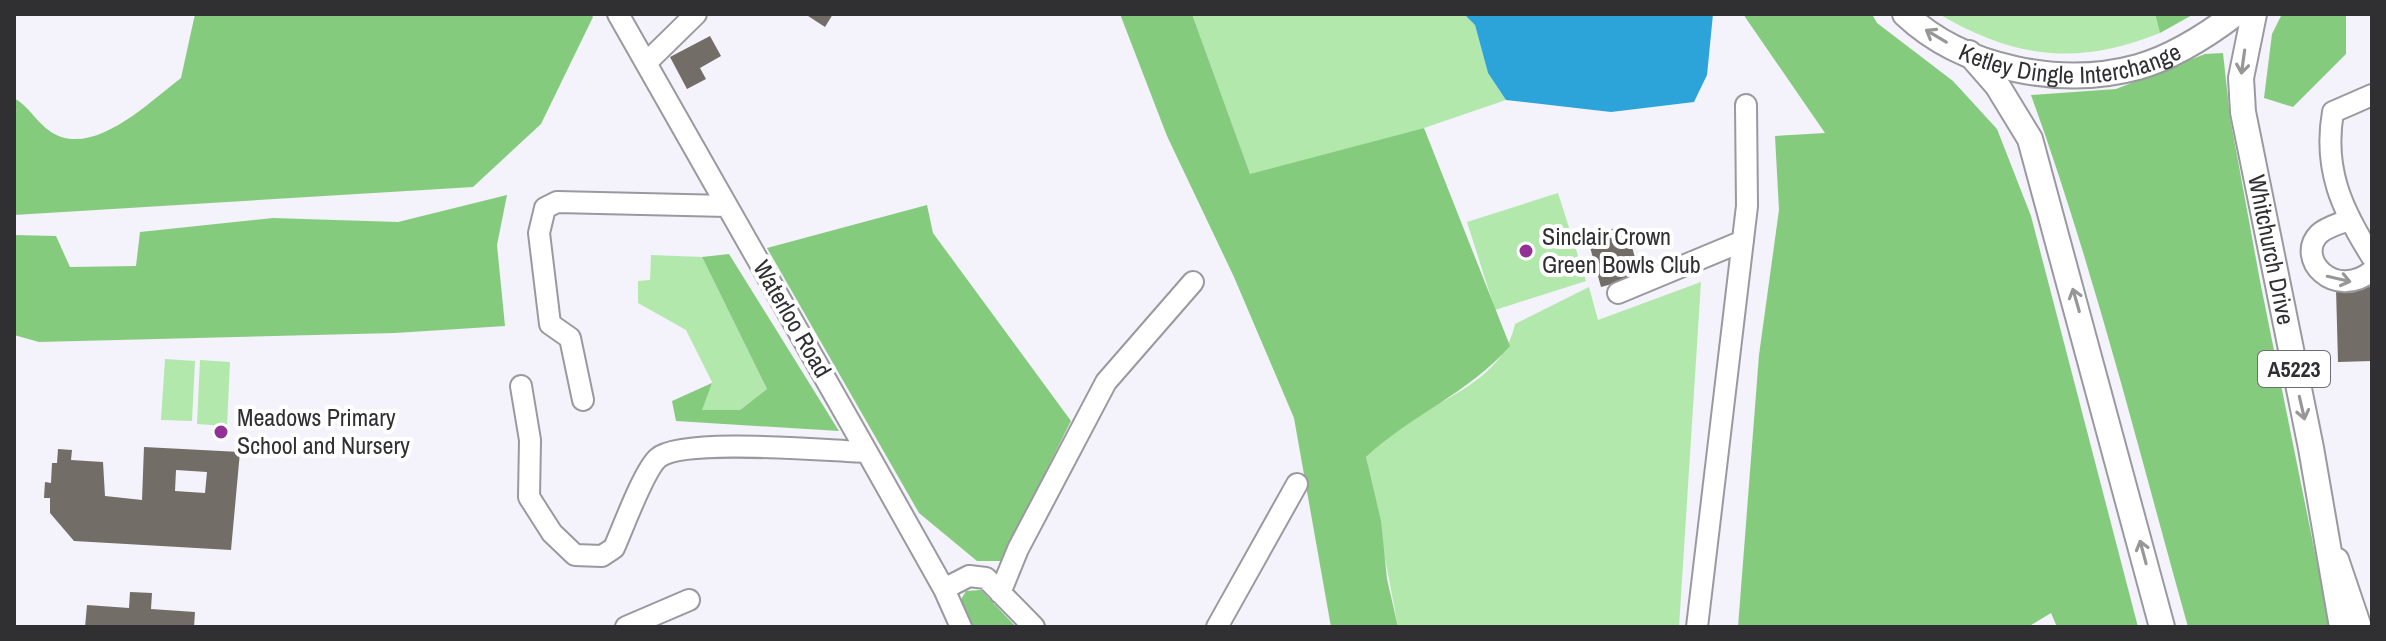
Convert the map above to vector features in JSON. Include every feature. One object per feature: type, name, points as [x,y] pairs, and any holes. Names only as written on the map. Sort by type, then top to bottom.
[{"type":"main road","name":"Ketley Dingle Interchange","points":[[1905,14],[1916,24],[1969,53],[2010,68],[2051,74],[2137,67],[2184,48],[2235,14]]},
{"type":"main road","name":"Whitchurch Drive","points":[[2254,14],[2241,78],[2243,112],[2323,513],[2342,627]]},
{"type":"main road","points":[[1969,53],[1997,85],[2030,139],[2162,627]]},
{"type":"street","name":"Waterloo Road","points":[[618,14],[944,589],[961,627]]},
{"type":"street","points":[[646,63],[696,14]]},
{"type":"street","points":[[2370,252],[2348,220],[2331,170],[2333,112],[2372,95]]},
{"type":"street","points":[[1697,627],[1747,206],[1746,105]]},
{"type":"street","points":[[583,400],[570,338],[550,324],[539,233],[545,208],[557,202],[727,206]]},
{"type":"street","points":[[2348,220],[2317,236],[2313,248],[2317,266],[2330,279],[2339,282],[2356,281],[2372,271]]},
{"type":"street","points":[[1618,293],[1743,241]]},
{"type":"street","points":[[1000,593],[1018,549],[1106,382],[1193,282]]},
{"type":"street","points":[[521,386],[530,440],[529,497],[552,533],[575,555],[602,556],[614,548],[657,458],[676,450],[728,447],[867,452]]},
{"type":"street","points":[[1217,627],[1297,484]]},
{"type":"street","points":[[2323,513],[2361,627]]},
{"type":"street","points":[[944,589],[977,574],[986,578],[1034,627]]},
{"type":"street","points":[[626,627],[689,600]]},
{"type":"green space","points":[[195,14],[591,14],[593,17],[541,124],[473,187],[14,215],[14,98],[51,132],[67,138],[85,138],[102,133],[137,113],[181,78]]},
{"type":"green space","points":[[1120,14],[1192,14],[1250,174],[1424,128],[1510,346],[1477,377],[1366,457],[1381,521],[1387,579],[1398,627],[1331,627],[1294,418],[1234,277],[1167,136]]},
{"type":"green space","points":[[1192,14],[1464,14],[1475,25],[1488,73],[1506,100],[1424,128],[1250,175]]},
{"type":"green space","points":[[1743,14],[1872,14],[1877,23],[1953,81],[1997,129],[2031,216],[2138,627],[2057,627],[2051,613],[2028,627],[1738,627],[1759,355],[1779,210],[1775,136],[1825,133]]},
{"type":"green space","points":[[1939,14],[2155,14],[2160,33],[2102,50],[2047,53],[1994,41]]},
{"type":"green space","points":[[2155,14],[2194,14],[2160,33]]},
{"type":"green space","points":[[2282,14],[2346,14],[2346,54],[2293,107],[2264,98],[2272,34]]},
{"type":"green space","points":[[2223,53],[2230,117],[2260,281],[2330,627],[2188,627],[2095,293],[2031,95],[2116,89],[2205,54]]},
{"type":"green space","name":"Sinclair Crown Green Bowls Club","points":[[1558,193],[1586,281],[1495,310],[1467,222]]},
{"type":"green space","points":[[507,195],[497,245],[505,326],[395,333],[39,342],[14,335],[14,235],[56,236],[70,267],[136,266],[140,232],[273,218],[398,222]]},
{"type":"green space","points":[[927,205],[933,233],[1071,421],[1001,561],[977,561],[919,513],[767,248]]},
{"type":"green space","points":[[729,254],[839,431],[676,421],[672,401],[712,383],[702,410],[740,410],[767,389],[702,257]]},
{"type":"green space","points":[[651,255],[702,257],[767,389],[740,410],[701,411],[712,382],[686,330],[638,303],[638,281],[650,280]]},
{"type":"green space","points":[[1701,282],[1679,627],[1398,627],[1366,457],[1398,428],[1484,374],[1508,344],[1515,324],[1589,287],[1598,320]]},
{"type":"green space","points":[[165,359],[195,361],[192,421],[161,420]]},
{"type":"green space","points":[[200,360],[230,362],[227,426],[197,424]]},
{"type":"green space","points":[[981,590],[1016,627],[972,627],[960,601],[966,591]]},
{"type":"water","points":[[1464,14],[1713,14],[1707,75],[1694,102],[1611,112],[1506,100],[1488,73],[1475,25]]},
{"type":"building","points":[[805,14],[833,14],[825,27]]},
{"type":"building","points":[[710,36],[721,56],[700,68],[706,79],[687,89],[670,57]]},
{"type":"building","points":[[1626,225],[1640,276],[1601,287],[1587,236]]},
{"type":"building","points":[[2372,287],[2372,361],[2338,362],[2336,288]]},
{"type":"building","points":[[144,447],[240,452],[231,550],[74,541],[50,513],[50,498],[44,498],[45,482],[51,483],[52,463],[57,463],[58,449],[72,450],[71,460],[103,462],[105,496],[142,500]],"holes":[[[176,470],[207,472],[205,493],[175,491]]]},
{"type":"building","points":[[130,592],[152,593],[151,609],[195,612],[194,627],[85,627],[87,605],[129,608]]},
{"type":"place","name":"Sinclair Crown Green Bowls Club","points":[[1526,251]]},
{"type":"place","name":"Meadows Primary School and Nursery","points":[[221,432]]}]
